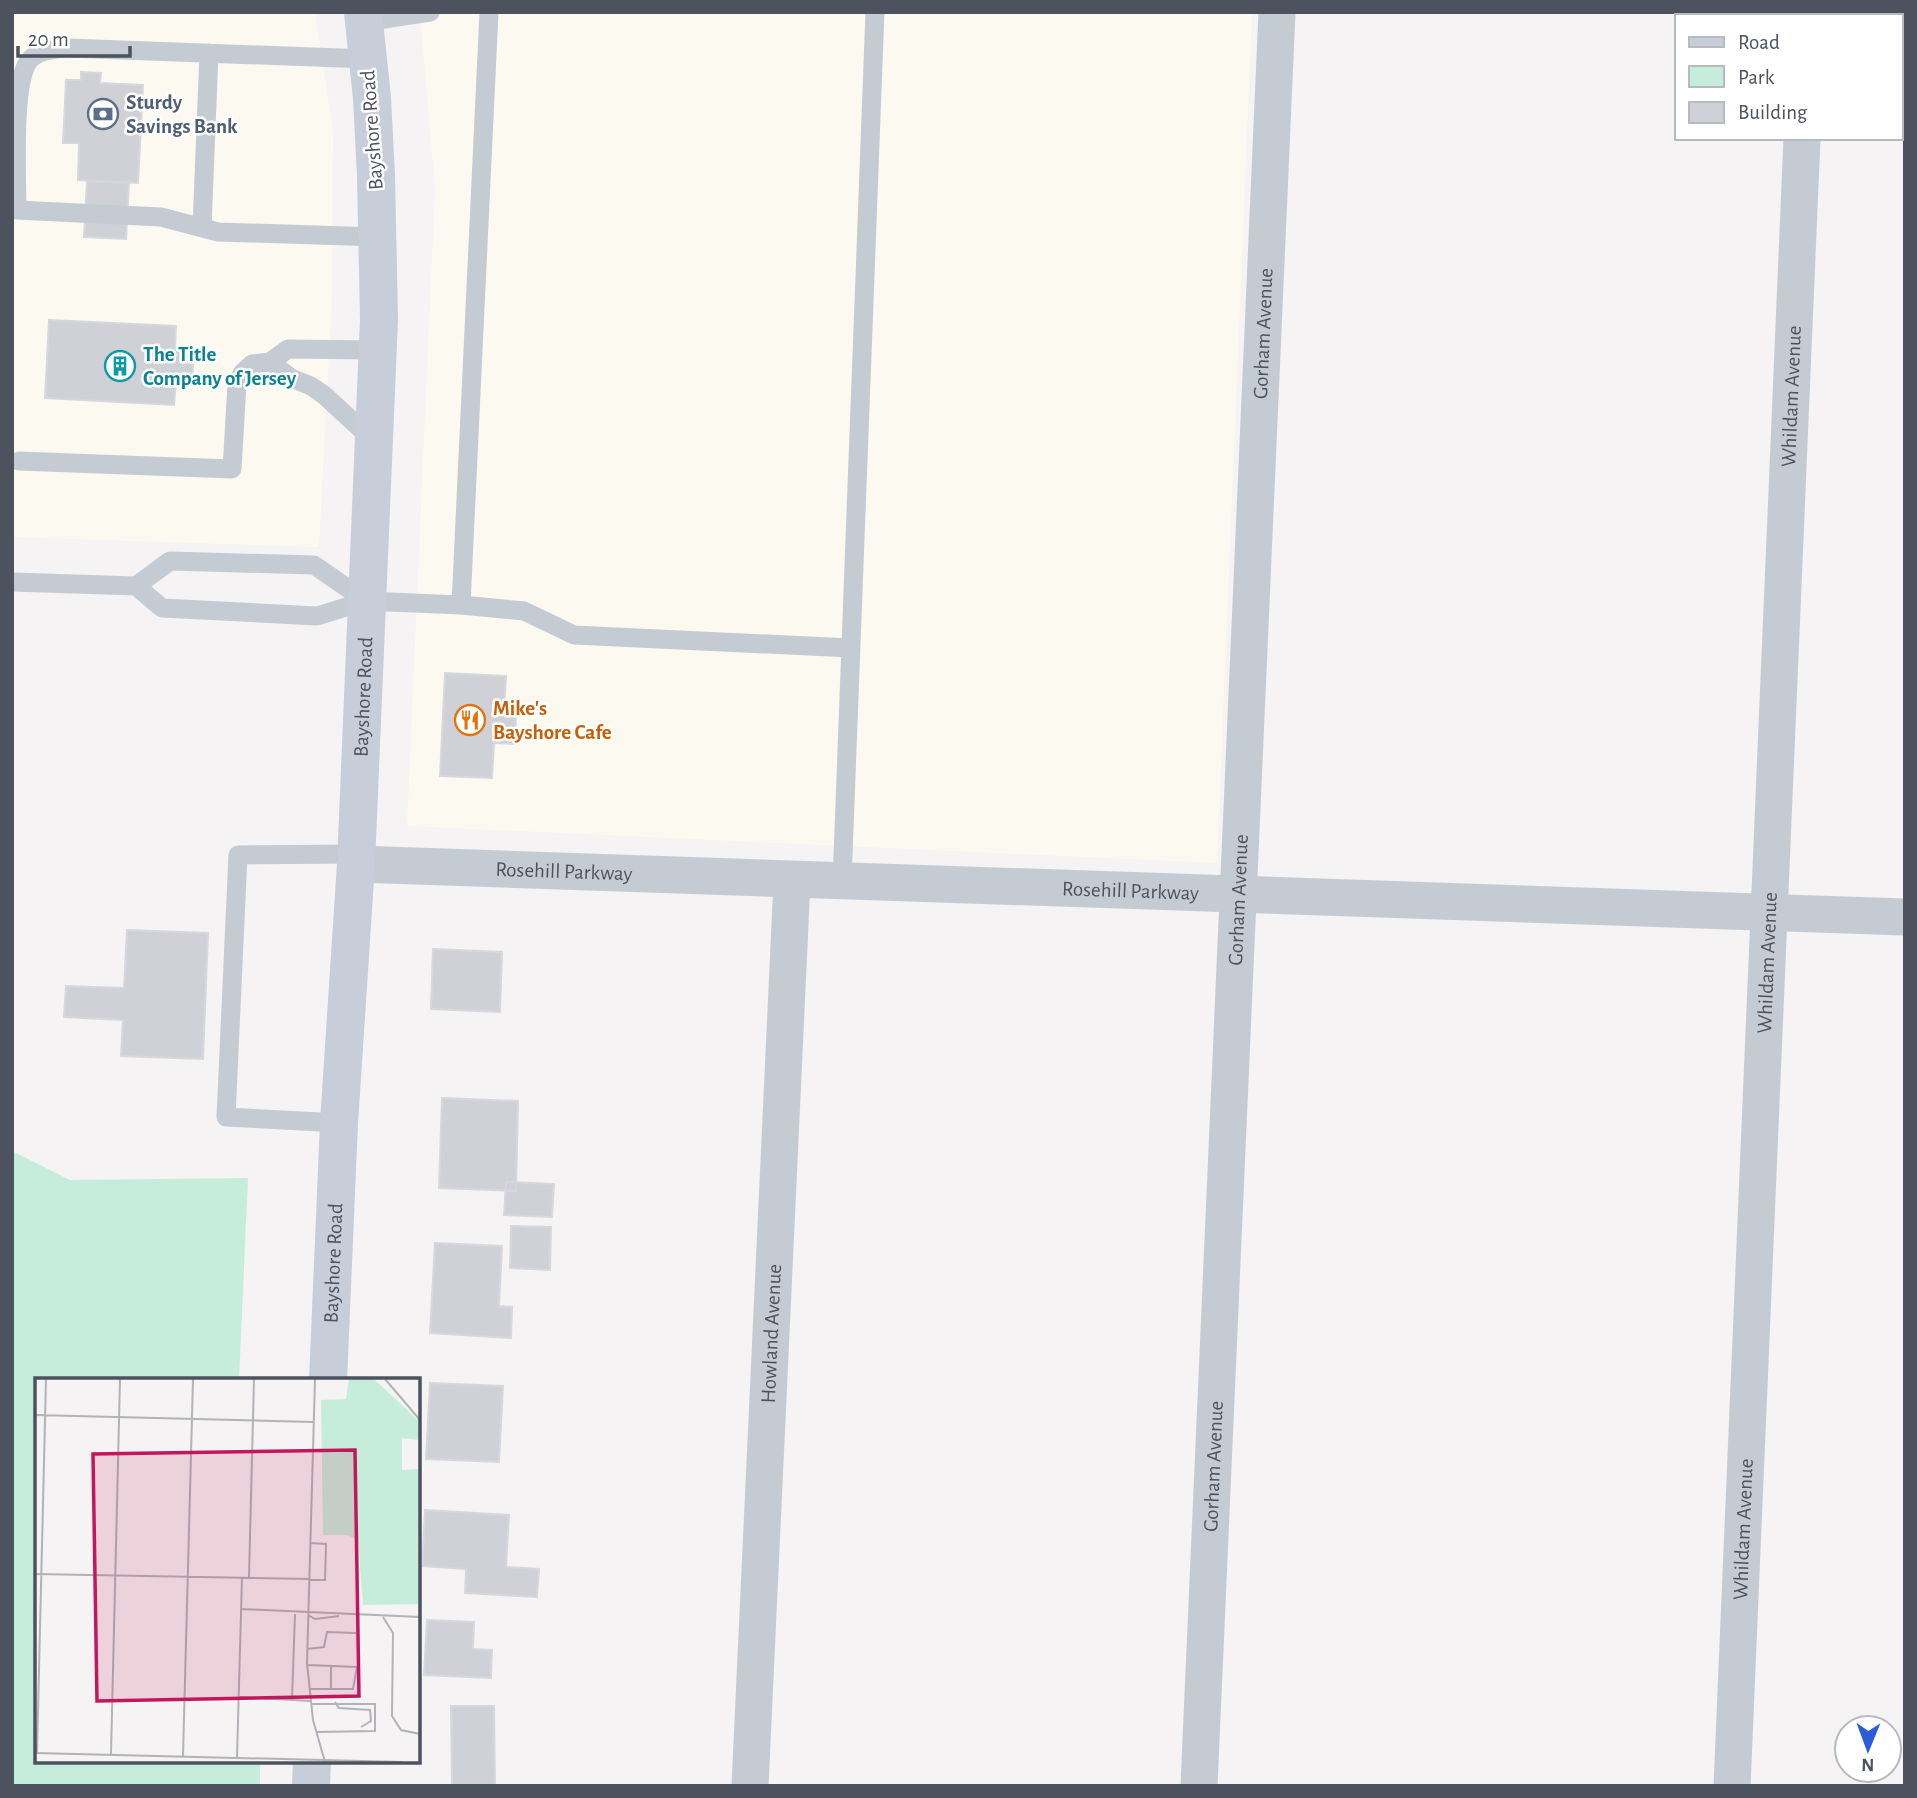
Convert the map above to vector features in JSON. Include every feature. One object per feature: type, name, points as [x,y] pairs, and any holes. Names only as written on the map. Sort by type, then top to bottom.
[{"type":"main road","name":"Bayshore Road","points":[[328,1378],[339,1123],[356,859],[378,350],[379,237],[365,31]]},
{"type":"main road","points":[[311,1786],[312,1763]]},
{"type":"street","name":"Gorham Avenue","points":[[1199,1786],[1277,12]]},
{"type":"street","name":"Whildam Avenue","points":[[1732,1786],[1802,140]]},
{"type":"street","name":"Rosehill Parkway","points":[[356,859],[792,881],[1905,916]]},
{"type":"street","name":"Howland Avenue","points":[[750,1786],[792,881]]},
{"type":"lane","points":[[379,237],[218,232],[161,217],[17,211],[18,91],[27,63],[49,49],[209,53],[365,31],[430,12]]},
{"type":"lane","points":[[461,605],[489,12]]},
{"type":"lane","points":[[842,882],[875,12]]},
{"type":"lane","points":[[202,228],[209,53]]},
{"type":"lane","points":[[19,461],[232,469],[237,384],[243,372],[252,364],[270,362],[288,349],[378,350]]},
{"type":"lane","points":[[270,362],[324,395],[373,440]]},
{"type":"lane","points":[[12,582],[136,586],[170,561],[314,565],[366,601]]},
{"type":"lane","points":[[136,586],[162,608],[317,617],[366,601],[461,605],[524,611],[574,635],[851,648]]},
{"type":"lane","points":[[339,1123],[226,1117],[238,855],[356,859]]},
{"type":"shaded area","points":[[12,12],[315,12],[333,131],[332,293],[319,547],[12,537]]},
{"type":"shaded area","points":[[420,12],[1252,12],[1217,863],[407,826],[435,188]]},
{"type":"green space","points":[[12,1151],[70,1180],[248,1178],[239,1378],[35,1378],[35,1763],[260,1763],[260,1786],[12,1786]]},
{"type":"building","name":"Sturdy Savings Bank","points":[[81,72],[101,73],[100,83],[143,85],[138,183],[78,180],[79,143],[63,143],[66,80],[81,80]]},
{"type":"building","points":[[87,181],[129,183],[126,239],[84,237]]},
{"type":"building","name":"The Title Company of Jersey","points":[[49,320],[176,326],[175,349],[194,350],[192,383],[176,382],[174,405],[45,398]]},
{"type":"building","points":[[445,673],[506,676],[504,716],[516,716],[515,744],[494,743],[492,778],[440,776]]},
{"type":"building","points":[[127,930],[208,933],[203,1059],[121,1056],[123,1020],[64,1017],[66,986],[124,988]]},
{"type":"building","points":[[433,949],[502,952],[500,1012],[431,1009]]},
{"type":"building","points":[[442,1098],[518,1101],[516,1191],[439,1188]]},
{"type":"building","points":[[506,1182],[554,1184],[552,1217],[504,1215]]},
{"type":"building","points":[[511,1226],[551,1227],[550,1270],[510,1268]]},
{"type":"building","points":[[435,1243],[502,1246],[499,1306],[512,1307],[511,1338],[430,1333]]},
{"type":"building","points":[[430,1383],[503,1386],[499,1462],[426,1459]]},
{"type":"building","points":[[425,1510],[509,1515],[506,1567],[539,1569],[537,1597],[465,1593],[466,1569],[422,1566]]},
{"type":"building","points":[[427,1620],[474,1622],[473,1649],[492,1650],[491,1678],[424,1675]]},
{"type":"building","points":[[451,1706],[494,1706],[495,1786],[452,1786]]},
{"type":"place","name":"Sturdy Savings Bank","points":[[103,114]]},
{"type":"place","name":"The Title Company of Jersey","points":[[120,366]]},
{"type":"place","name":"Mike's Bayshore Cafe","points":[[470,720]]}]
